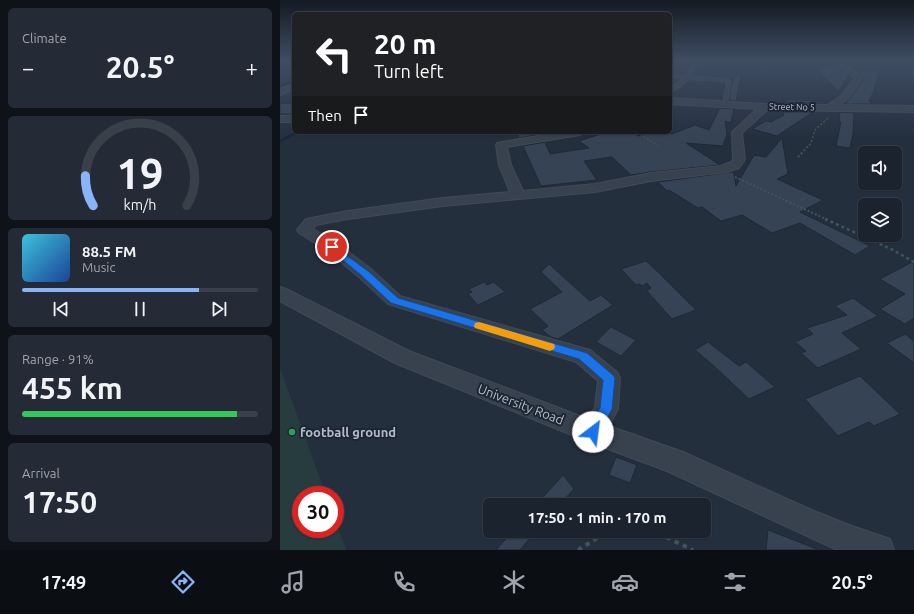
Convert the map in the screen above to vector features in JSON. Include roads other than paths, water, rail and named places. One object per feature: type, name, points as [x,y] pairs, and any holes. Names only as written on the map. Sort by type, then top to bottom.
[{"type":"street","points":[[280,92],[292,87]]},
{"type":"street","points":[[829,108],[844,98],[852,87]]},
{"type":"street","name":"Street No 5","points":[[672,100],[765,107],[914,110]]},
{"type":"street","points":[[593,432],[606,409],[609,378],[583,356],[394,300],[365,273],[332,247],[304,230],[312,222],[348,215],[443,202],[595,188],[651,177],[718,169],[735,164],[738,160],[737,132],[765,107]]},
{"type":"street","points":[[280,119],[292,118]]},
{"type":"street","points":[[518,195],[505,166],[501,145],[568,134]]},
{"type":"street","name":"University Road","points":[[280,293],[402,357],[593,432],[680,464],[804,522],[848,540],[879,550]]},
{"type":"lane","points":[[725,103],[728,87]]},
{"type":"waterway","points":[[280,141],[294,134]]},
{"type":"place","name":"football ground","points":[[292,432]]}]
